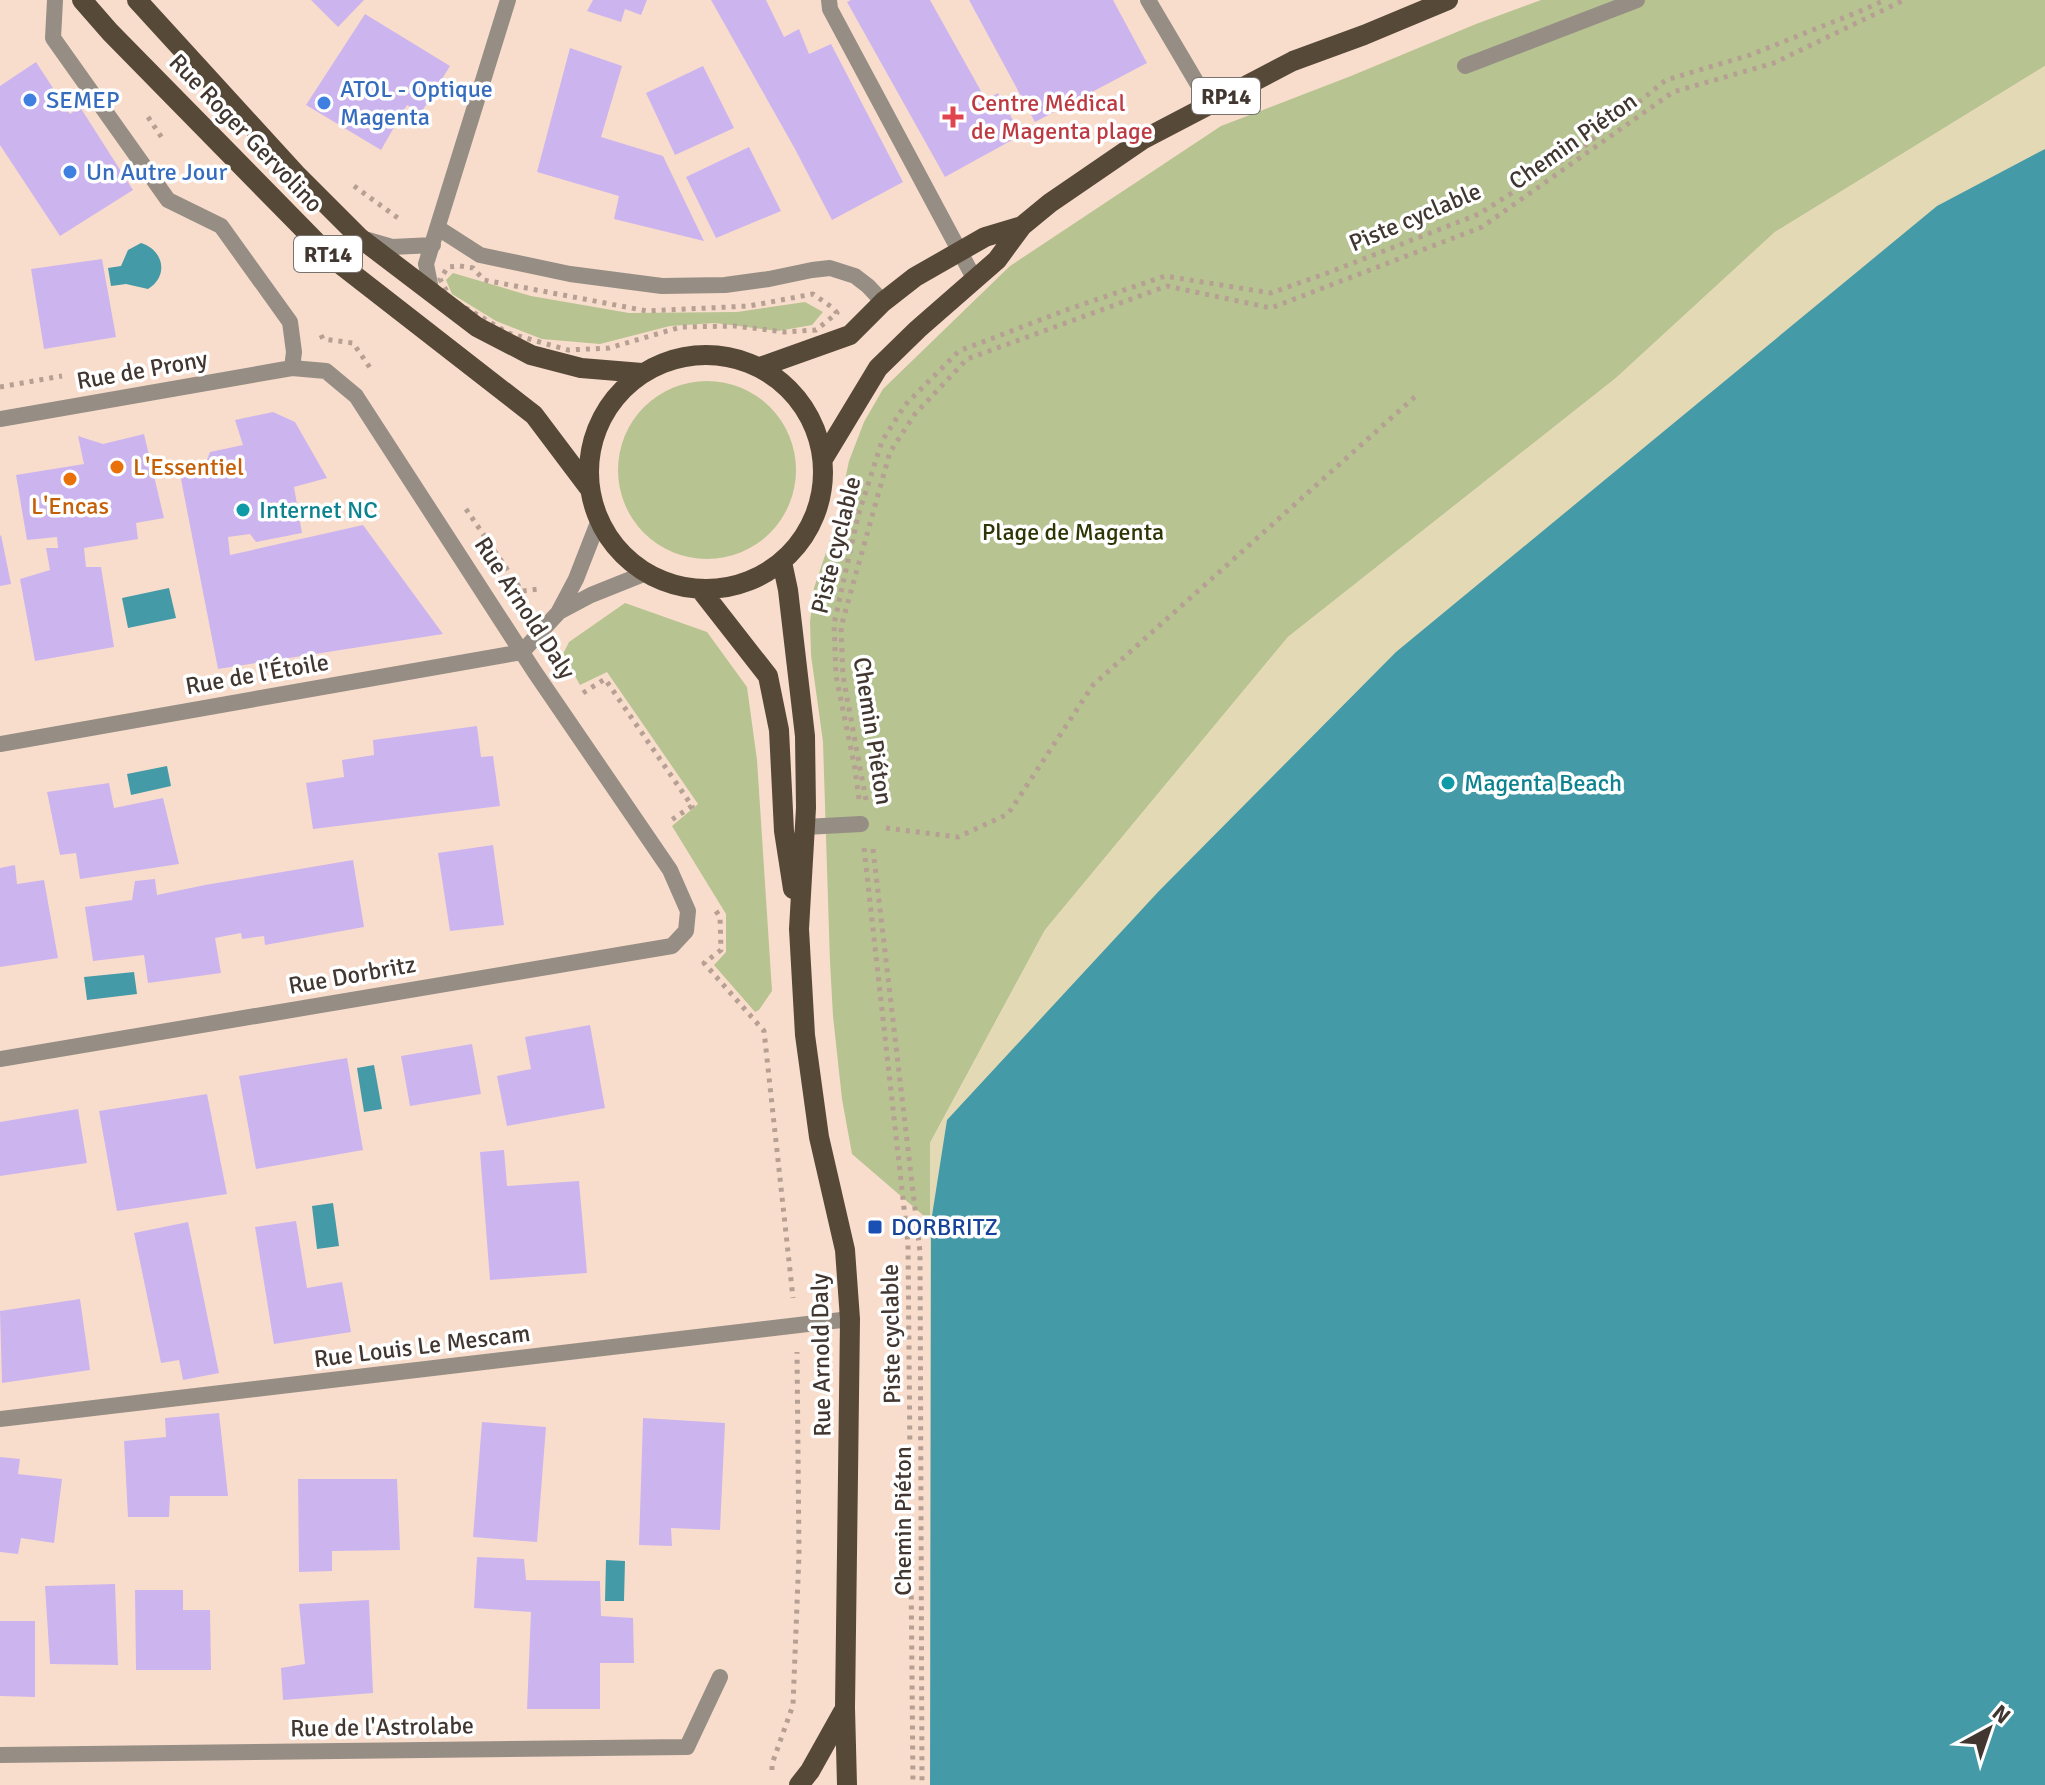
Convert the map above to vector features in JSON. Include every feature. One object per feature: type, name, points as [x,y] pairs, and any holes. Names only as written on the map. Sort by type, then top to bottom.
[{"type":"main road","name":"Rue Roger Gervolino","points":[[82,0],[331,257],[534,415],[589,488]]},
{"type":"main road","name":"Rue Roger Gervolino","points":[[137,0],[296,174],[360,238],[432,294],[477,327],[531,355],[581,368],[642,373]]},
{"type":"main road","name":"RP14","points":[[1022,226],[1086,177],[1142,140],[1293,61],[1448,0]]},
{"type":"main road","points":[[760,367],[850,335],[883,302],[915,277],[985,237],[1022,226]]},
{"type":"main road","points":[[823,459],[878,368],[997,260],[1022,226]]},
{"type":"main road","points":[[700,354],[731,357],[760,367],[784,384],[803,405],[817,431],[823,459],[823,488],[816,516],[802,541],[782,562],[757,579],[729,588],[700,589],[672,585],[646,573],[627,559],[611,541],[599,520],[589,488],[589,455],[599,423],[617,395],[642,373],[669,359],[700,354]]},
{"type":"main road","name":"Rue Arnold Daly","points":[[782,562],[805,736],[805,827],[799,929]]},
{"type":"main road","name":"Rue Arnold Daly","points":[[700,589],[768,676],[779,730],[784,831],[799,929],[805,1035],[819,1137],[845,1250],[850,1319],[845,1708],[847,1785]]},
{"type":"main road","points":[[799,1785],[822,1752],[845,1708]]},
{"type":"street","points":[[55,0],[53,38],[168,200],[221,226],[290,322],[294,352],[292,368]]},
{"type":"street","points":[[432,294],[426,264],[508,0]]},
{"type":"street","points":[[829,0],[830,9],[975,280]]},
{"type":"street","points":[[1148,0],[1210,105]]},
{"type":"street","points":[[1465,66],[1637,0]]},
{"type":"street","points":[[438,228],[480,255],[570,274],[662,286],[725,285],[830,268],[855,276],[883,302]]},
{"type":"street","points":[[360,238],[392,247],[433,245]]},
{"type":"street","name":"Rue de Prony","points":[[0,419],[292,368]]},
{"type":"street","name":"Rue Arnold Daly","points":[[292,368],[326,371],[356,396],[522,652],[670,870],[688,911]]},
{"type":"street","points":[[522,652],[558,613],[576,579],[599,520]]},
{"type":"street","points":[[558,613],[591,595],[646,573]]},
{"type":"street","name":"Rue de l'Étoile","points":[[0,744],[522,652]]},
{"type":"street","points":[[805,827],[866,825]]},
{"type":"street","name":"Rue Dorbritz","points":[[0,1059],[672,946],[686,931],[688,911]]},
{"type":"street","name":"Rue Louis Le Mescam","points":[[0,1419],[850,1319]]},
{"type":"street","name":"Rue de l'Astrolabe","points":[[0,1755],[687,1747],[720,1677]]},
{"type":"path","name":"Piste cyclable","points":[[913,1785],[908,1244],[866,825],[836,676],[834,624],[858,516],[882,441],[905,405],[959,351],[1165,276],[1271,293],[1479,214],[1582,148],[1666,80],[1750,55],[1885,0]]},
{"type":"path","name":"Chemin Piéton","points":[[922,1785],[920,1252],[861,765],[843,676],[841,627],[890,452],[915,414],[967,359],[1167,286],[1271,308],[1482,227],[1673,92],[1774,63],[1904,0]]},
{"type":"path","points":[[0,387],[63,376]]},
{"type":"path","points":[[866,825],[958,837],[1008,814],[1093,685],[1418,394]]},
{"type":"path","points":[[896,399],[915,414]]},
{"type":"path","points":[[825,622],[841,627]]},
{"type":"path","points":[[772,1781],[772,1764],[793,1705],[799,1554],[796,1326]]},
{"type":"green space","name":"Plage de Magenta","points":[[1541,0],[2045,0],[2045,66],[1775,232],[1616,378],[1288,637],[1045,930],[930,1143],[931,1222],[852,1154],[842,1099],[833,1016],[823,742],[811,655],[810,622],[814,588],[836,523],[849,461],[864,422],[883,389],[1010,266],[1221,126]]},
{"type":"green space","points":[[453,273],[531,296],[629,313],[737,312],[805,302],[823,312],[812,325],[778,331],[715,323],[670,326],[600,344],[542,339],[496,321],[452,294],[446,280]]},
{"type":"green space","points":[[707,381],[741,387],[770,407],[790,436],[796,470],[790,504],[770,533],[741,553],[707,559],[673,553],[644,533],[624,504],[618,470],[624,436],[644,407],[673,387]]},
{"type":"green space","points":[[625,603],[707,632],[747,687],[757,760],[772,991],[755,1012],[714,965],[726,952],[726,914],[672,826],[698,804],[607,672],[580,685],[563,654],[569,642]]},
{"type":"sand","name":"Magenta Beach","points":[[2045,66],[2045,438],[930,1656],[930,1143],[1045,930],[1288,637],[1616,378],[1775,232]]},
{"type":"water","points":[[2045,149],[2045,1785],[930,1785],[931,1222],[947,1120],[1158,892],[1396,652],[1937,206]]},
{"type":"water","points":[[141,243],[149,246],[159,257],[161,271],[155,284],[148,289],[126,284],[111,286],[108,268],[121,266],[128,250]]},
{"type":"water","points":[[169,588],[176,618],[128,628],[122,598]]},
{"type":"water","points":[[167,766],[171,786],[131,795],[127,774]]},
{"type":"water","points":[[134,972],[137,994],[87,1000],[84,977]]},
{"type":"water","points":[[374,1065],[382,1109],[364,1112],[357,1068]]},
{"type":"water","points":[[333,1203],[339,1246],[317,1249],[312,1206]]},
{"type":"water","points":[[606,1560],[625,1561],[624,1601],[605,1601]]},
{"type":"building","points":[[311,0],[364,0],[338,27]]},
{"type":"building","points":[[593,0],[647,0],[641,15],[625,9],[621,22],[587,11]]},
{"type":"building","points":[[711,0],[766,0],[784,37],[799,29],[809,54],[831,44],[903,182],[832,220]]},
{"type":"building","points":[[930,0],[986,100],[998,93],[1021,135],[945,177],[847,2]]},
{"type":"building","points":[[969,0],[1113,0],[1147,63],[1035,122]]},
{"type":"building","points":[[365,14],[450,66],[421,113],[407,105],[381,150],[306,105]]},
{"type":"building","points":[[570,48],[622,66],[601,137],[663,156],[704,241],[614,219],[619,196],[537,172]]},
{"type":"building","name":"Un Autre Jour","points":[[36,62],[70,114],[80,107],[133,190],[60,236],[0,145],[0,86]]},
{"type":"building","points":[[703,66],[734,128],[675,155],[646,93]]},
{"type":"building","points":[[749,147],[781,211],[716,238],[686,177]]},
{"type":"building","points":[[102,259],[116,337],[44,349],[31,269]]},
{"type":"building","points":[[273,412],[295,422],[327,478],[294,487],[302,533],[256,542],[250,534],[228,537],[230,555],[363,525],[443,634],[218,669],[178,464],[207,460],[210,452],[243,445],[235,420]]},
{"type":"building","points":[[144,434],[164,518],[136,523],[138,539],[84,548],[86,567],[101,567],[114,647],[35,661],[20,579],[50,570],[46,548],[58,548],[57,537],[27,540],[16,475],[84,464],[78,436],[103,444]]},
{"type":"building","points":[[0,536],[11,584],[0,586]]},
{"type":"building","points":[[477,726],[481,757],[493,756],[500,806],[313,829],[306,783],[344,777],[342,760],[374,755],[373,740]]},
{"type":"building","points":[[109,783],[114,808],[163,798],[179,864],[80,879],[76,853],[60,855],[47,792]]},
{"type":"building","points":[[493,845],[504,925],[450,931],[438,853]]},
{"type":"building","points":[[353,860],[364,927],[265,945],[264,936],[242,939],[241,933],[215,938],[221,973],[148,983],[144,955],[93,961],[85,907],[132,900],[135,881],[155,879],[157,895]]},
{"type":"building","points":[[15,865],[17,884],[44,880],[58,958],[0,967],[0,868]]},
{"type":"building","points":[[590,1025],[605,1108],[507,1126],[497,1076],[531,1069],[525,1037]]},
{"type":"building","points":[[472,1044],[481,1094],[410,1106],[401,1056]]},
{"type":"building","points":[[347,1058],[363,1150],[256,1169],[239,1076]]},
{"type":"building","points":[[207,1094],[227,1194],[117,1211],[99,1111]]},
{"type":"building","points":[[78,1109],[87,1163],[0,1176],[0,1122]]},
{"type":"building","points":[[504,1150],[507,1186],[579,1181],[587,1273],[490,1280],[480,1152]]},
{"type":"building","points":[[296,1221],[307,1288],[342,1282],[351,1332],[274,1344],[255,1227]]},
{"type":"building","points":[[188,1222],[219,1373],[183,1380],[179,1360],[161,1363],[134,1233]]},
{"type":"building","points":[[80,1299],[90,1370],[2,1383],[0,1311]]},
{"type":"building","points":[[219,1413],[228,1496],[170,1496],[169,1517],[128,1517],[124,1441],[166,1437],[165,1418]]},
{"type":"building","points":[[643,1418],[725,1423],[720,1530],[671,1528],[672,1546],[639,1545]]},
{"type":"building","points":[[482,1422],[546,1427],[537,1542],[473,1537]]},
{"type":"building","points":[[0,1457],[20,1459],[18,1474],[62,1479],[54,1543],[21,1538],[18,1554],[0,1552]]},
{"type":"building","points":[[298,1479],[397,1479],[400,1550],[332,1551],[332,1571],[299,1572]]},
{"type":"building","points":[[477,1557],[524,1559],[526,1580],[600,1581],[601,1616],[633,1618],[634,1663],[600,1663],[600,1709],[527,1709],[531,1612],[474,1608]]},
{"type":"building","points":[[115,1584],[118,1665],[50,1664],[45,1586]]},
{"type":"building","points":[[135,1590],[183,1590],[183,1610],[210,1610],[211,1670],[136,1670]]},
{"type":"building","points":[[369,1600],[373,1693],[283,1700],[281,1668],[305,1664],[299,1604]]},
{"type":"building","points":[[0,1621],[35,1621],[35,1697],[0,1696]]},
{"type":"place","name":"SEMEP","points":[[30,100]]},
{"type":"place","name":"ATOL - Optique Magenta","points":[[324,103]]},
{"type":"place","name":"Centre Médical de Magenta plage","points":[[953,117]]},
{"type":"place","name":"Un Autre Jour","points":[[70,172]]},
{"type":"place","name":"L'Essentiel","points":[[117,467]]},
{"type":"place","name":"L'Encas","points":[[70,479]]},
{"type":"place","name":"Internet NC","points":[[243,510]]},
{"type":"place","name":"Magenta Beach","points":[[1448,783]]},
{"type":"place","name":"DORBRITZ","points":[[875,1227]]}]
